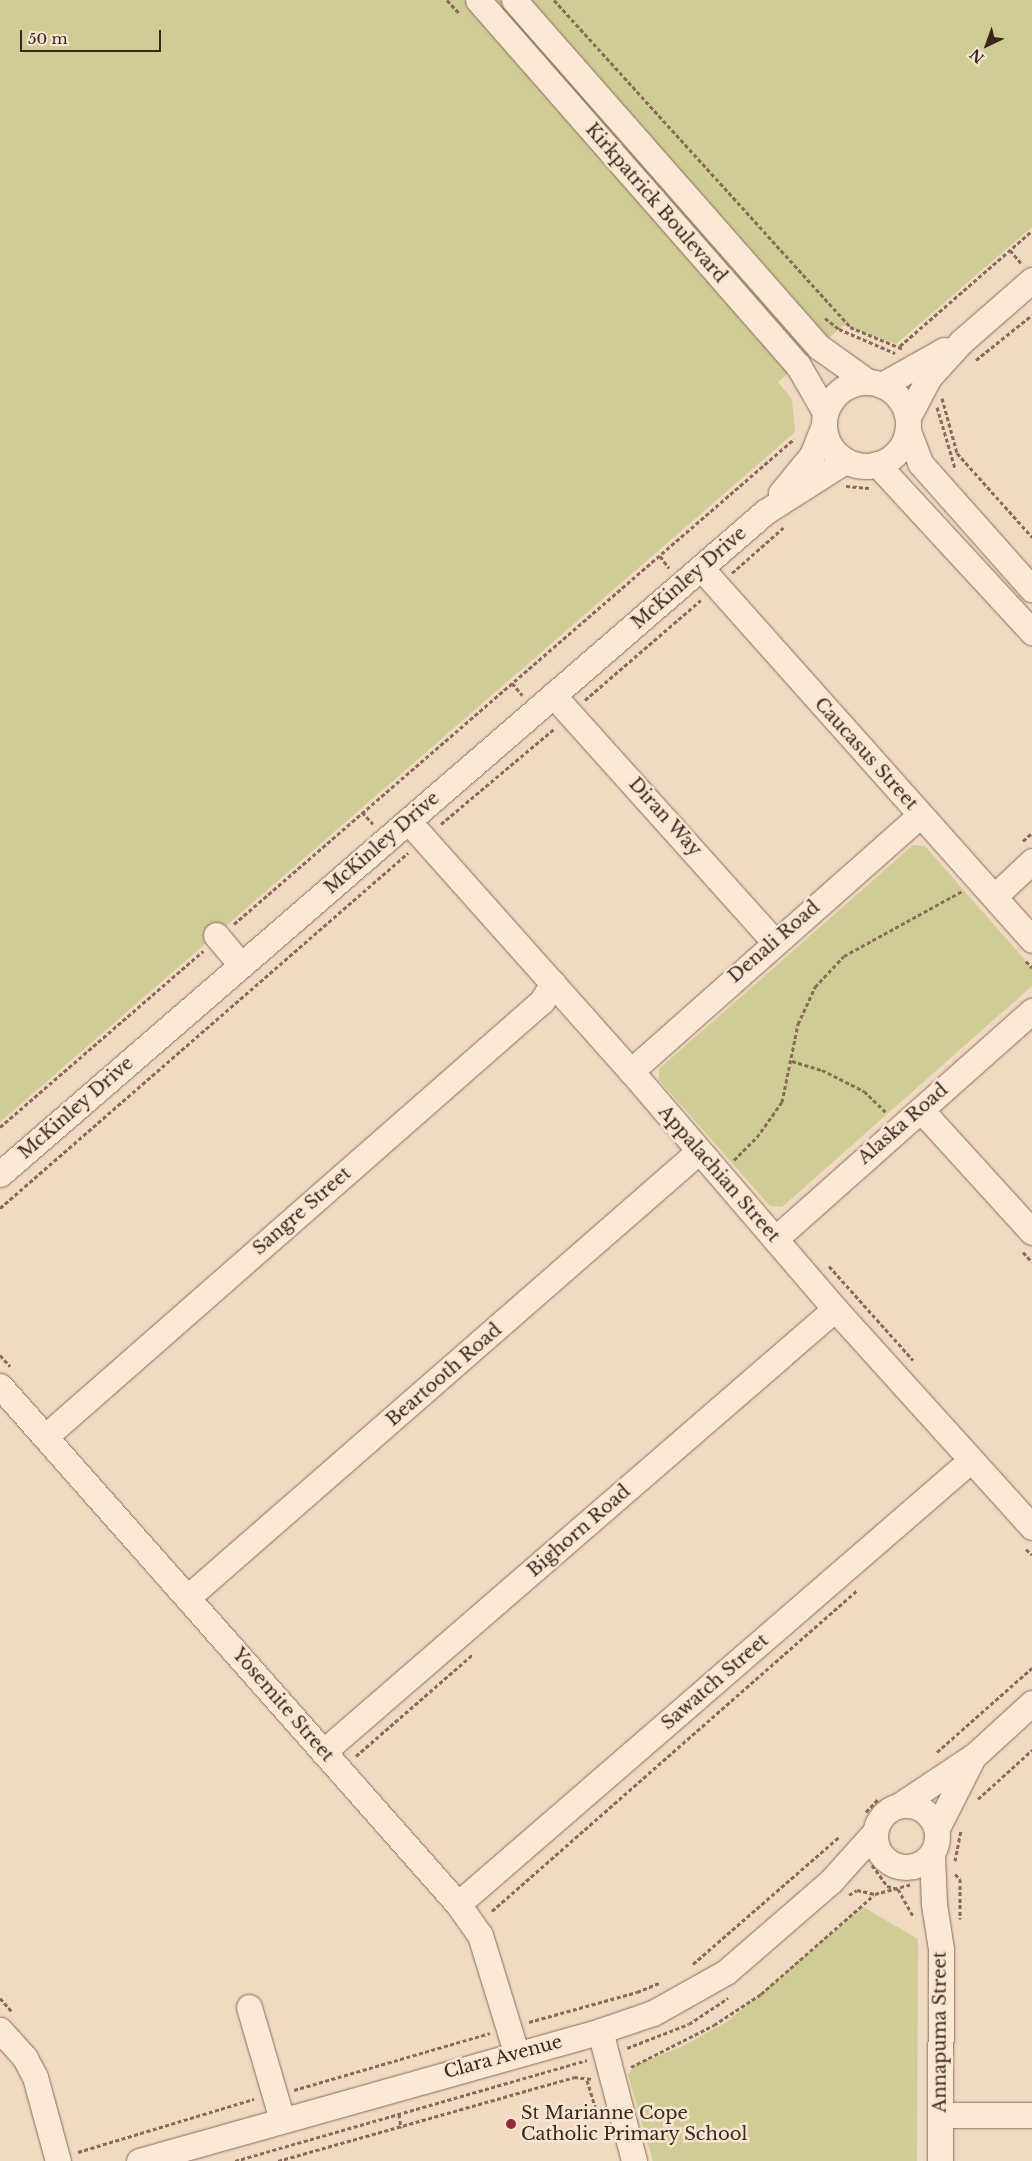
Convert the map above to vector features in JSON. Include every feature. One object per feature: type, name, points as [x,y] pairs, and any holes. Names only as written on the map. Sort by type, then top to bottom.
[{"type":"street","name":"Kirkpatrick Boulevard","points":[[514,0],[819,347],[875,383]]},
{"type":"street","name":"Kirkpatrick Boulevard","points":[[470,8],[798,365],[817,424]]},
{"type":"street","points":[[920,374],[908,424],[895,455],[877,464],[857,466],[844,461],[817,424],[841,389],[920,374],[962,341],[1032,280]]},
{"type":"street","points":[[875,383],[903,404],[920,463],[1032,589]]},
{"type":"street","name":"McKinley Drive","points":[[765,512],[812,455],[817,424]]},
{"type":"street","name":"McKinley Drive","points":[[0,1174],[385,839],[413,843],[554,695],[765,512],[844,461]]},
{"type":"street","points":[[877,464],[1032,632]]},
{"type":"street","name":"Caucasus Street","points":[[692,576],[979,878],[1032,940]]},
{"type":"street","name":"Diran Way","points":[[554,695],[774,941]]},
{"type":"street","name":"Denali Road","points":[[631,1071],[774,941],[920,815]]},
{"type":"street","name":"Appalachian Street","points":[[413,843],[553,983],[835,1309],[1032,1527]]},
{"type":"street","points":[[995,896],[1032,861]]},
{"type":"street","points":[[217,936],[241,965]]},
{"type":"street","name":"Sangre Street","points":[[46,1436],[542,1001],[553,983]]},
{"type":"street","name":"Alaska Road","points":[[775,1239],[1032,1011]]},
{"type":"street","points":[[921,1110],[1032,1232]]},
{"type":"street","name":"Beartooth Road","points":[[188,1597],[699,1151]]},
{"type":"street","name":"Bighorn Road","points":[[323,1752],[835,1309]]},
{"type":"street","name":"Yosemite Street","points":[[0,1386],[458,1904],[480,1935],[516,2052]]},
{"type":"street","name":"Sawatch Street","points":[[458,1904],[971,1460]]},
{"type":"street","points":[[891,1800],[975,1755],[1032,1703]]},
{"type":"street","points":[[872,1846],[915,1866],[932,1854],[936,1845],[937,1828],[975,1755]]},
{"type":"street","points":[[891,1800],[918,1807],[927,1812],[937,1828]]},
{"type":"street","name":"Clara Avenue","points":[[139,2161],[516,2052],[600,2031],[653,2013],[726,1972],[872,1846],[883,1815],[891,1800]]},
{"type":"street","points":[[872,1846],[934,1904]]},
{"type":"street","name":"Annapuma Street","points":[[932,1854],[934,1904],[941,1949],[940,2161]]},
{"type":"street","points":[[249,2007],[277,2095],[282,2120]]},
{"type":"street","points":[[0,2030],[25,2058],[34,2078],[58,2159]]},
{"type":"street","points":[[600,2031],[634,2161]]},
{"type":"street","points":[[940,2115],[1032,2115]]},
{"type":"path","points":[[447,0],[470,8]]},
{"type":"path","points":[[554,0],[850,327],[900,346],[936,401],[955,468],[961,476]]},
{"type":"path","points":[[900,346],[1032,231]]},
{"type":"path","points":[[817,312],[839,329],[894,352],[940,390],[957,453],[1032,537]]},
{"type":"path","points":[[970,365],[1032,315]]},
{"type":"path","points":[[0,1128],[217,936],[660,556],[817,424]]},
{"type":"path","points":[[842,486],[871,488]]},
{"type":"path","points":[[362,812],[400,854],[710,597],[791,521]]},
{"type":"path","points":[[660,556],[692,576],[696,598],[710,597]]},
{"type":"path","points":[[0,1208],[413,843]]},
{"type":"path","points":[[719,1175],[757,1137],[782,1102],[792,1061],[798,1024],[815,987],[844,956],[951,900],[979,878]]},
{"type":"path","points":[[792,1061],[822,1070],[864,1091],[901,1126]]},
{"type":"path","points":[[492,1911],[860,1588]]},
{"type":"path","points":[[936,1753],[1032,1668]]},
{"type":"path","points":[[975,1802],[1032,1750]]},
{"type":"path","points":[[689,1966],[872,1846],[891,1800]]},
{"type":"path","points":[[872,1846],[886,1886],[898,1889],[917,1925]]},
{"type":"path","points":[[58,2159],[256,2098],[277,2095],[509,2027],[637,1992],[667,1979]]},
{"type":"shaded area","points":[[0,0],[1032,0],[1032,227],[896,344],[844,325],[778,382],[792,399],[795,432],[0,1122]]},
{"type":"shaded area","points":[[913,845],[925,846],[1032,968],[1032,986],[782,1207],[770,1206],[659,1080],[659,1069]]},
{"type":"shaded area","points":[[863,1907],[918,1939],[917,2161],[653,2161],[628,2075],[634,2065],[681,2047],[728,2021]]},
{"type":"place","name":"St Marianne Cope Catholic Primary School","points":[[511,2124]]}]
